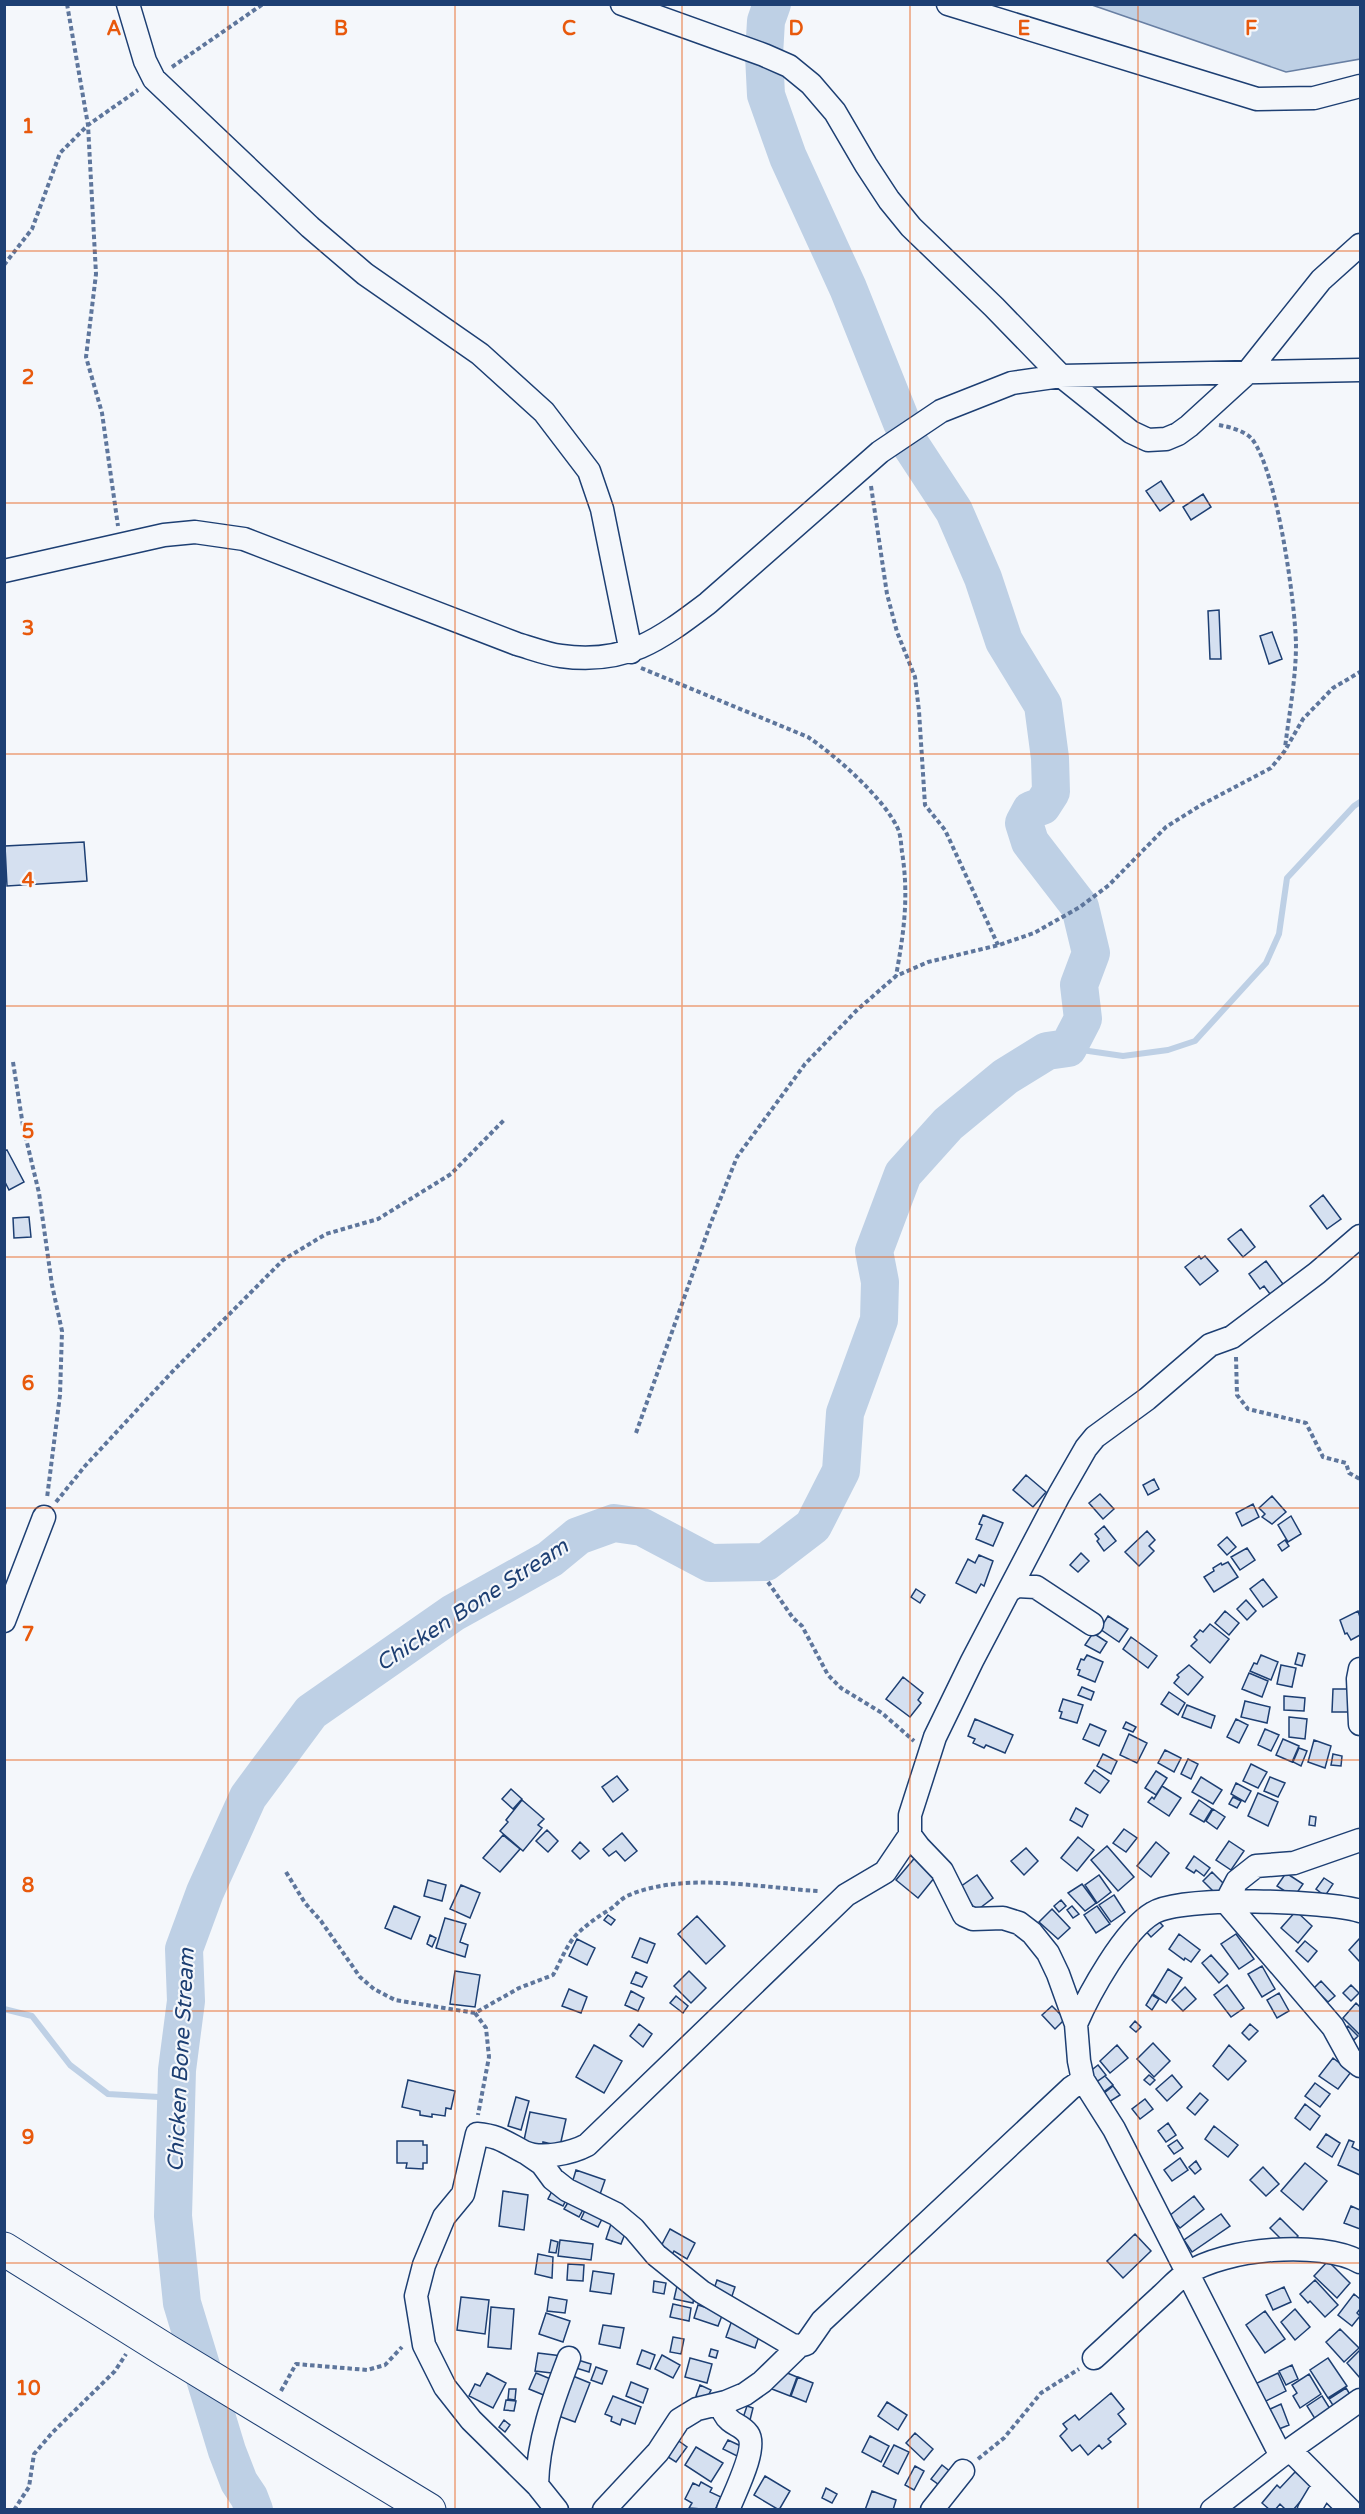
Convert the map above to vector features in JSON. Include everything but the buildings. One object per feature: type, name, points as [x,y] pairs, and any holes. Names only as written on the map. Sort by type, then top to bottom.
[{"type":"highway","points":[[4,2249],[429,2510]]},
{"type":"street","points":[[128,4],[145,61],[154,79],[365,274],[480,354],[544,412],[589,471],[602,509],[621,654]]},
{"type":"street","points":[[622,4],[764,55],[789,66],[811,84],[835,112],[866,165],[911,227],[1061,376],[1131,432],[1148,440],[1166,439],[1178,434],[1246,374],[1321,280],[1360,245]]},
{"type":"street","points":[[948,4],[1257,99],[1314,98],[1360,86]]},
{"type":"street","points":[[4,571],[164,535],[195,532],[244,539],[517,644],[560,656],[596,658],[621,654],[655,641],[708,603],[880,452],[941,411],[1012,383],[1061,376],[1360,370]]},
{"type":"street","points":[[526,2153],[557,2155],[576,2151],[587,2145],[846,1895],[885,1872],[910,1834],[910,1815],[945,1718],[1059,1495],[1091,1443],[1210,1346],[1233,1336],[1317,1273],[1360,1236]]},
{"type":"street","points":[[4,1621],[44,1517]]},
{"type":"street","points":[[1009,1591],[1017,1586],[1036,1587],[1092,1624]]},
{"type":"street","points":[[1360,1669],[1358,1707],[1360,1724]]},
{"type":"street","points":[[910,1834],[942,1871],[964,1915],[973,1919],[1003,1918],[1019,1923],[1032,1933],[1048,1953],[1076,2024],[1078,2061],[1083,2080],[1114,2128],[1186,2273],[1285,2453],[1350,2510]]},
{"type":"street","points":[[1226,1902],[1237,1881],[1256,1866],[1294,1863],[1360,1840]]},
{"type":"street","points":[[1076,2024],[1100,1977],[1134,1929],[1153,1913],[1184,1905],[1226,1902],[1291,1902],[1345,1907],[1360,1911]]},
{"type":"street","points":[[1226,1902],[1333,2027],[1350,2058],[1360,2066]]},
{"type":"street","points":[[557,2510],[537,2485],[471,2420],[445,2386],[424,2345],[416,2296],[424,2265],[444,2217],[463,2194],[477,2134],[495,2136],[526,2153],[542,2164],[553,2179],[567,2190],[616,2214],[634,2229],[656,2255],[702,2292],[792,2345],[799,2346],[806,2344],[822,2321],[1071,2088],[1083,2080]]},
{"type":"street","points":[[1094,2358],[1186,2273],[1233,2256],[1258,2251],[1317,2250],[1336,2252],[1360,2262]]},
{"type":"street","points":[[604,2510],[658,2452],[679,2420],[697,2409],[726,2402],[745,2394],[762,2382],[799,2346]]},
{"type":"street","points":[[537,2485],[538,2458],[545,2429],[568,2358]]},
{"type":"street","points":[[1212,2510],[1285,2453],[1360,2400]]},
{"type":"street","points":[[726,2402],[723,2413],[728,2421],[746,2431],[751,2441],[748,2460],[728,2510]]},
{"type":"street","points":[[932,2510],[963,2471]]},
{"type":"street","points":[[1309,2510],[1324,2485]]},
{"type":"path","points":[[67,4],[88,125],[96,274],[86,357],[102,412],[121,545]]},
{"type":"path","points":[[4,265],[32,229],[60,153],[88,125],[263,4]]},
{"type":"path","points":[[1189,426],[1210,423],[1233,428],[1251,438],[1264,462],[1277,508],[1296,644],[1284,752]]},
{"type":"path","points":[[867,464],[886,594],[897,632],[915,677],[920,711],[925,805],[945,830],[999,945]]},
{"type":"path","points":[[621,654],[808,737],[832,753],[887,811],[899,831],[906,873],[905,926],[896,976]]},
{"type":"path","points":[[636,1433],[737,1156],[805,1064],[857,1010],[896,976],[928,962],[999,945],[1035,933],[1080,907],[1109,885],[1166,827],[1201,805],[1271,768],[1284,752],[1303,719],[1333,688],[1360,672]]},
{"type":"path","points":[[13,1062],[23,1126],[39,1193],[52,1285],[62,1331],[60,1395],[44,1517]]},
{"type":"path","points":[[44,1517],[85,1466],[172,1372],[284,1260],[326,1234],[378,1219],[451,1174],[505,1119]]},
{"type":"path","points":[[1225,1340],[1236,1357],[1238,1395],[1248,1409],[1306,1423],[1323,1457],[1346,1463],[1349,1473],[1360,1479]]},
{"type":"path","points":[[768,1582],[793,1618],[802,1626],[828,1675],[841,1688],[882,1713],[930,1755]]},
{"type":"path","points":[[286,1872],[305,1903],[321,1921],[354,1969],[374,1989],[395,2000],[475,2013],[519,1988],[553,1975],[575,1936],[598,1915],[626,1897],[660,1887],[684,1884],[763,1886],[828,1891],[846,1895]]},
{"type":"path","points":[[475,2013],[486,2028],[489,2057],[480,2099],[477,2134]]},
{"type":"path","points":[[257,2406],[296,2364],[367,2370],[385,2365],[410,2339],[422,2332]]},
{"type":"path","points":[[14,2510],[29,2487],[34,2454],[115,2371],[154,2342]]},
{"type":"path","points":[[963,2471],[1004,2438],[1041,2393],[1094,2358]]},
{"type":"water","points":[[1092,5],[1360,5],[1360,59],[1286,72]]},
{"type":"waterway","points":[[772,4],[766,21],[764,55],[766,95],[788,157],[848,288],[902,423]]},
{"type":"waterway","name":"Chicken Bone Stream","points":[[254,2510],[239,2482],[227,2451],[182,2303],[173,2216],[177,2070],[186,2001],[184,1949],[205,1892],[248,1797],[311,1712],[453,1613],[550,1559],[578,1536],[614,1523],[642,1527],[710,1563],[766,1562],[813,1526],[841,1471],[845,1413],[879,1320],[880,1282],[874,1251],[903,1174],[948,1124],[1005,1077],[1047,1051],[1068,1048],[1083,1019],[1079,985],[1091,953],[1080,907],[1030,842],[1024,823],[1031,810],[1042,806],[1051,792],[1050,758],[1043,705],[1004,641],[983,578],[954,511],[910,444]]},
{"type":"waterway","points":[[1068,1048],[1123,1056],[1168,1050],[1195,1041],[1266,963],[1279,934],[1287,878],[1360,802]]},
{"type":"waterway","points":[[4,2009],[32,2016],[70,2065],[108,2094],[176,2098]]}]
